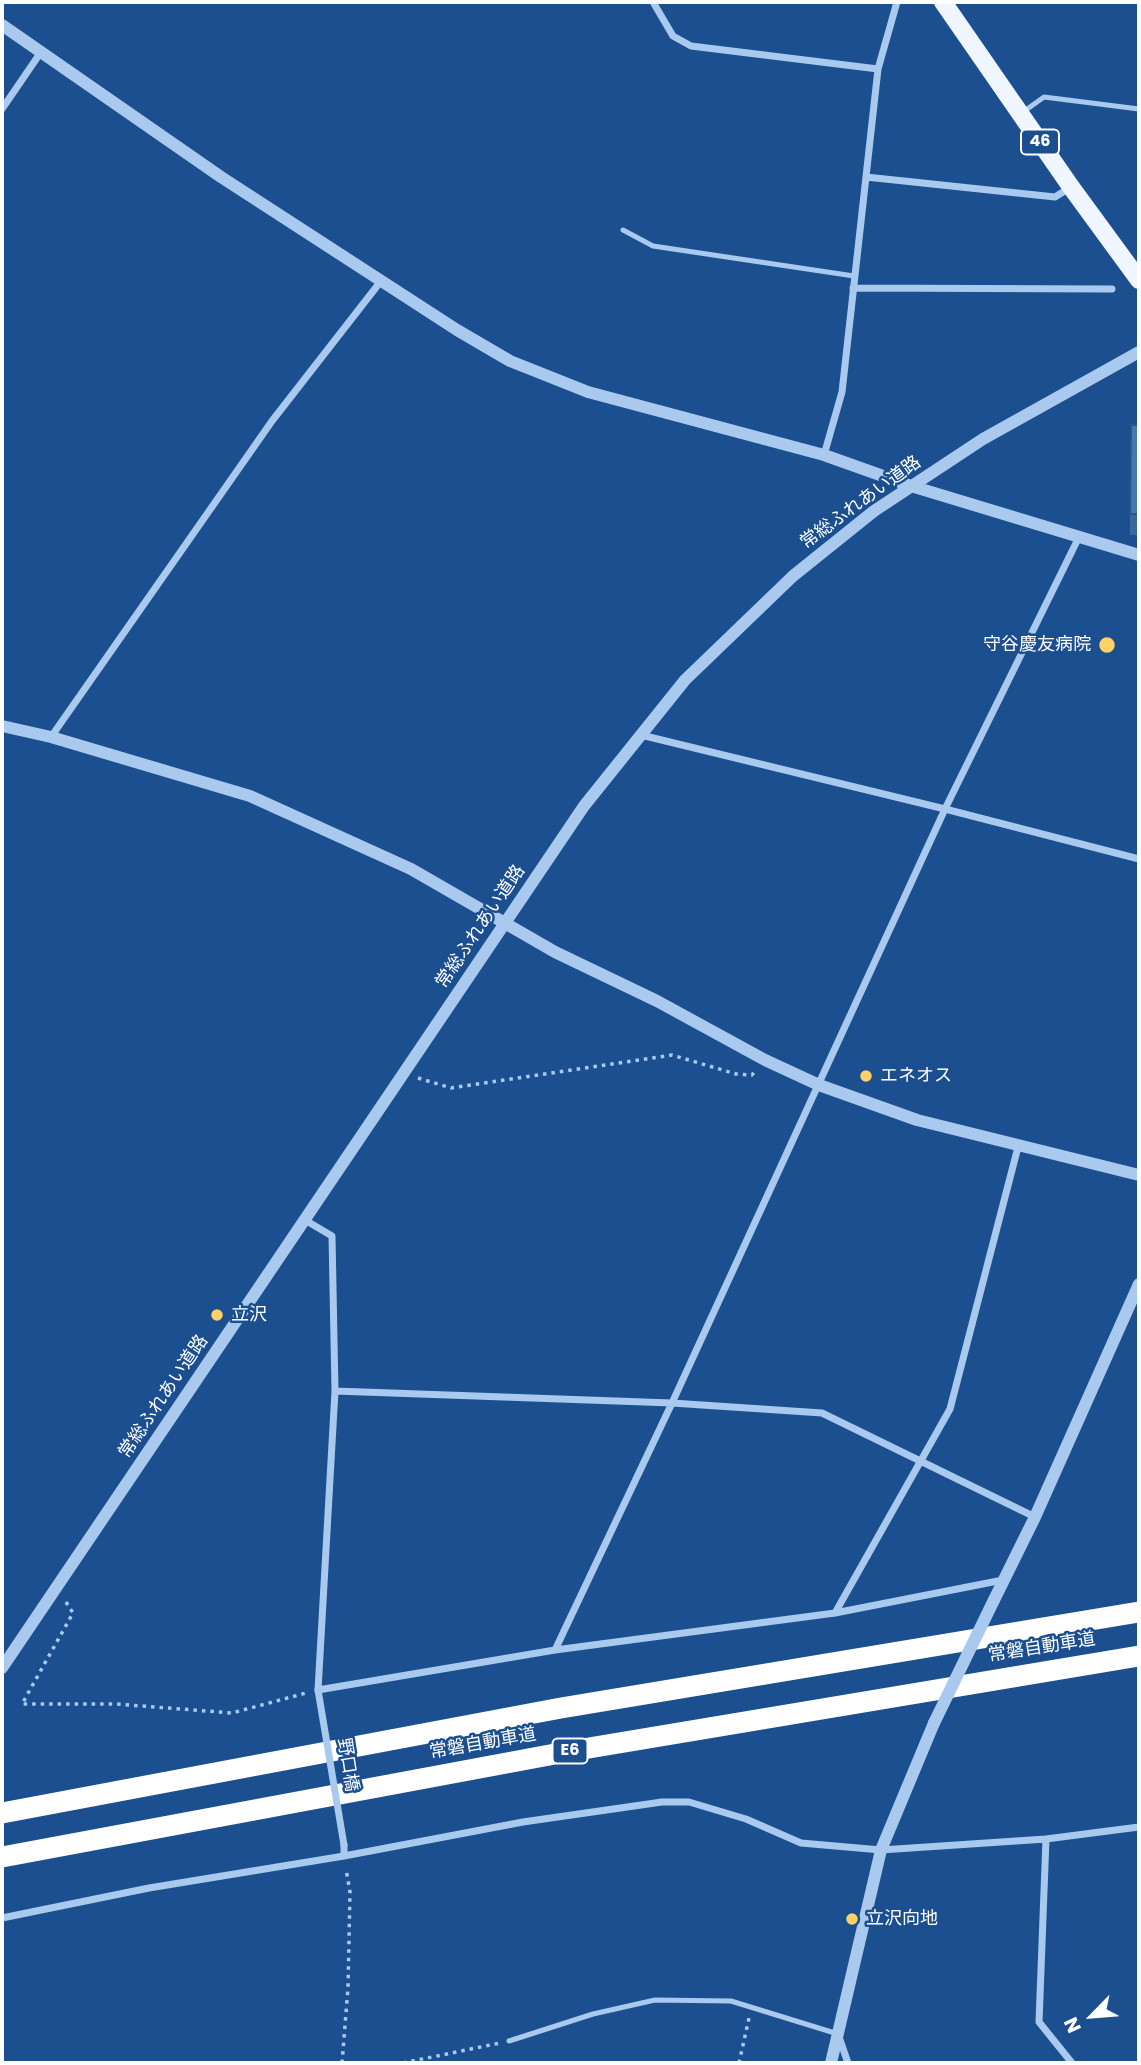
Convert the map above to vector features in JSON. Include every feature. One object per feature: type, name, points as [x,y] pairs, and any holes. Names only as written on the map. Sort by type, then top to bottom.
[{"type":"highway","name":"常磐自動車道","points":[[2,1813],[561,1708],[1139,1612]]},
{"type":"highway","name":"常磐自動車道","points":[[2,1857],[571,1751],[1139,1656]]},
{"type":"main road","name":"46","points":[[943,2],[1139,280]]},
{"type":"street","points":[[653,2],[673,36],[691,46],[878,69]]},
{"type":"street","points":[[824,455],[842,391],[878,69],[897,2]]},
{"type":"street","points":[[2,25],[221,177],[510,361],[588,391],[824,455],[911,486],[1139,555]]},
{"type":"street","points":[[2,109],[41,52]]},
{"type":"street","points":[[866,177],[1055,197],[1072,187]]},
{"type":"street","points":[[51,737],[272,421],[381,281]]},
{"type":"street","points":[[853,288],[1112,289]]},
{"type":"street","name":"常総ふれあい道路","points":[[2,1668],[584,806],[685,680],[744,621],[833,542],[983,439],[1139,352]]},
{"type":"street","points":[[555,1650],[946,809],[1079,537]]},
{"type":"street","points":[[2,726],[51,737],[250,796],[411,869],[555,952],[657,1001],[765,1060],[819,1085],[918,1120],[1139,1175]]},
{"type":"street","points":[[639,735],[1139,859]]},
{"type":"street","points":[[835,1613],[950,1409],[1018,1147]]},
{"type":"street","name":"野口橋","points":[[305,1220],[332,1236],[335,1391],[318,1690],[344,1856]]},
{"type":"street","points":[[831,2063],[881,1850],[902,1796],[934,1723],[1035,1517],[1139,1284]]},
{"type":"street","points":[[335,1391],[672,1403],[822,1413],[1035,1517]]},
{"type":"street","points":[[318,1690],[555,1650],[835,1613],[1003,1580]]},
{"type":"street","points":[[2,1918],[149,1888],[344,1856],[523,1822],[675,1802],[689,1802],[746,1819],[801,1843],[881,1850],[1046,1839],[1139,1827]]},
{"type":"street","points":[[1046,1839],[1039,2022],[1072,2063]]},
{"type":"street","points":[[838,2034],[848,2063]]},
{"type":"lane","points":[[1021,114],[1044,97],[1139,109]]},
{"type":"lane","points":[[623,230],[653,246],[855,276]]},
{"type":"lane","points":[[509,2042],[593,2014],[655,2000],[731,2001],[838,2034]]},
{"type":"path","points":[[403,1073],[451,1088],[672,1055],[736,1074],[752,1075],[765,1060]]},
{"type":"path","points":[[57,1588],[73,1613],[22,1704],[116,1704],[232,1713],[318,1690]]},
{"type":"path","points":[[342,2063],[348,1988],[350,1892],[344,1856]]},
{"type":"path","points":[[739,2063],[752,2007]]},
{"type":"path","points":[[403,2063],[509,2042]]},
{"type":"building","points":[[1131,425],[1139,425],[1139,514],[1130,514]]},
{"type":"place","name":"守谷慶友病院","points":[[1107,645]]},
{"type":"place","name":"エネオス","points":[[866,1076]]},
{"type":"place","name":"立沢","points":[[217,1315]]},
{"type":"place","name":"立沢向地","points":[[852,1919]]}]
